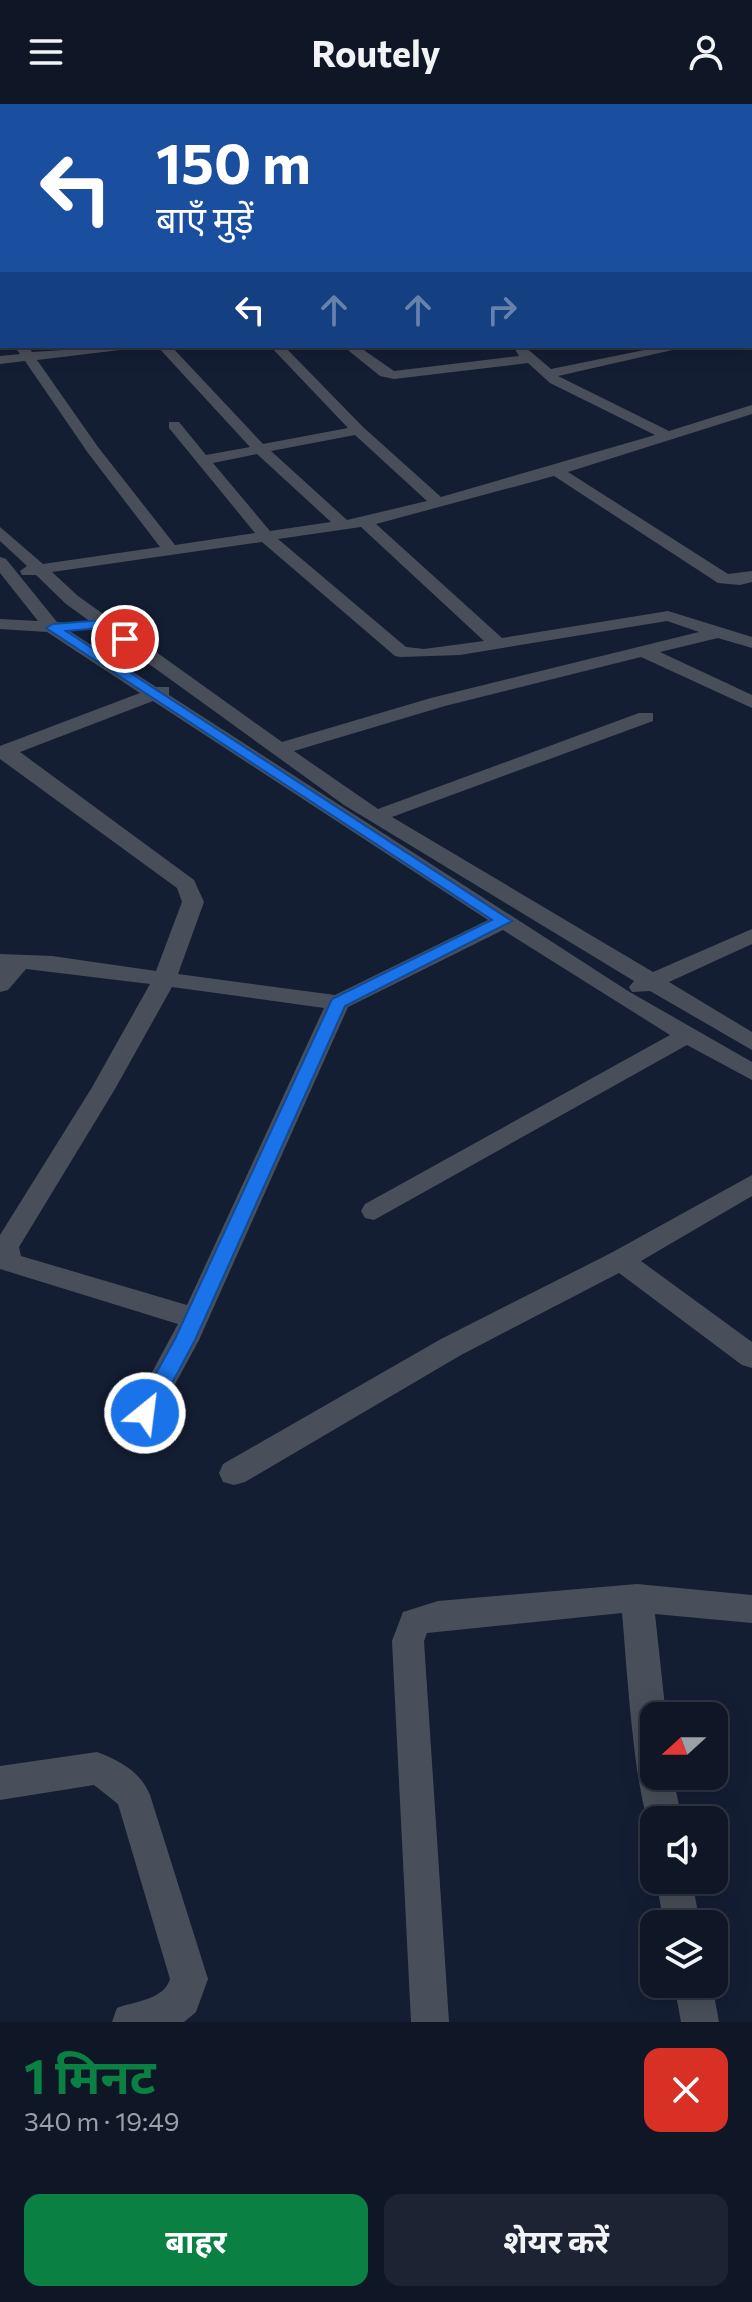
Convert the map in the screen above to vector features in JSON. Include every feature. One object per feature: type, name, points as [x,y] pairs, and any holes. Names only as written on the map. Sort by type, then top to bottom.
[{"type":"street","points":[[0,360],[25,352],[88,348]]},
{"type":"street","points":[[166,348],[260,449],[343,525]]},
{"type":"street","points":[[279,348],[358,430],[439,503]]},
{"type":"street","points":[[353,348],[385,373],[394,375],[530,359]]},
{"type":"street","points":[[519,348],[547,374],[668,436]]},
{"type":"street","points":[[547,374],[673,348]]},
{"type":"street","points":[[25,352],[93,450],[169,548]]},
{"type":"street","points":[[5,568],[39,569],[365,522],[556,471],[752,409]]},
{"type":"street","points":[[174,425],[267,538],[401,652],[424,654],[498,644],[654,617],[679,618],[752,643]]},
{"type":"street","points":[[203,460],[358,430]]},
{"type":"street","points":[[556,471],[724,579],[740,580],[752,576]]},
{"type":"street","points":[[365,522],[498,644]]},
{"type":"street","points":[[0,532],[104,624],[377,816],[752,1042]]},
{"type":"street","points":[[5,568],[53,628],[620,996],[752,1072]]},
{"type":"street","points":[[0,624],[53,628],[104,624]]},
{"type":"street","points":[[279,749],[438,702],[719,632]]},
{"type":"street","points":[[643,651],[752,702]]},
{"type":"street","points":[[3,752],[187,683]]},
{"type":"street","points":[[377,816],[646,717]]},
{"type":"street","points":[[3,752],[186,885],[192,893],[193,902],[165,978],[103,1089],[6,1247],[6,1255],[9,1262],[194,1318]]},
{"type":"street","points":[[0,985],[10,961],[165,978],[338,1003],[504,921]]},
{"type":"street","points":[[620,996],[752,936]]},
{"type":"street","points":[[145,1413],[194,1318],[338,1003]]},
{"type":"street","points":[[374,1211],[687,1035]]},
{"type":"street","points":[[234,1473],[451,1347],[621,1260],[752,1184]]},
{"type":"street","points":[[621,1260],[752,1357]]},
{"type":"street","points":[[637,1598],[648,1702]]},
{"type":"street","points":[[430,2022],[408,1641],[414,1622],[438,1615],[637,1598],[752,1609]]},
{"type":"street","points":[[0,1783],[97,1768],[116,1778],[133,1795],[189,1979],[189,1990],[176,2006],[131,2022]]},
{"type":"street","points":[[696,1998],[700,2022]]},
{"type":"route","points":[[125,639],[104,624],[53,628],[504,921],[338,1003],[185,1340],[145,1413]]}]
